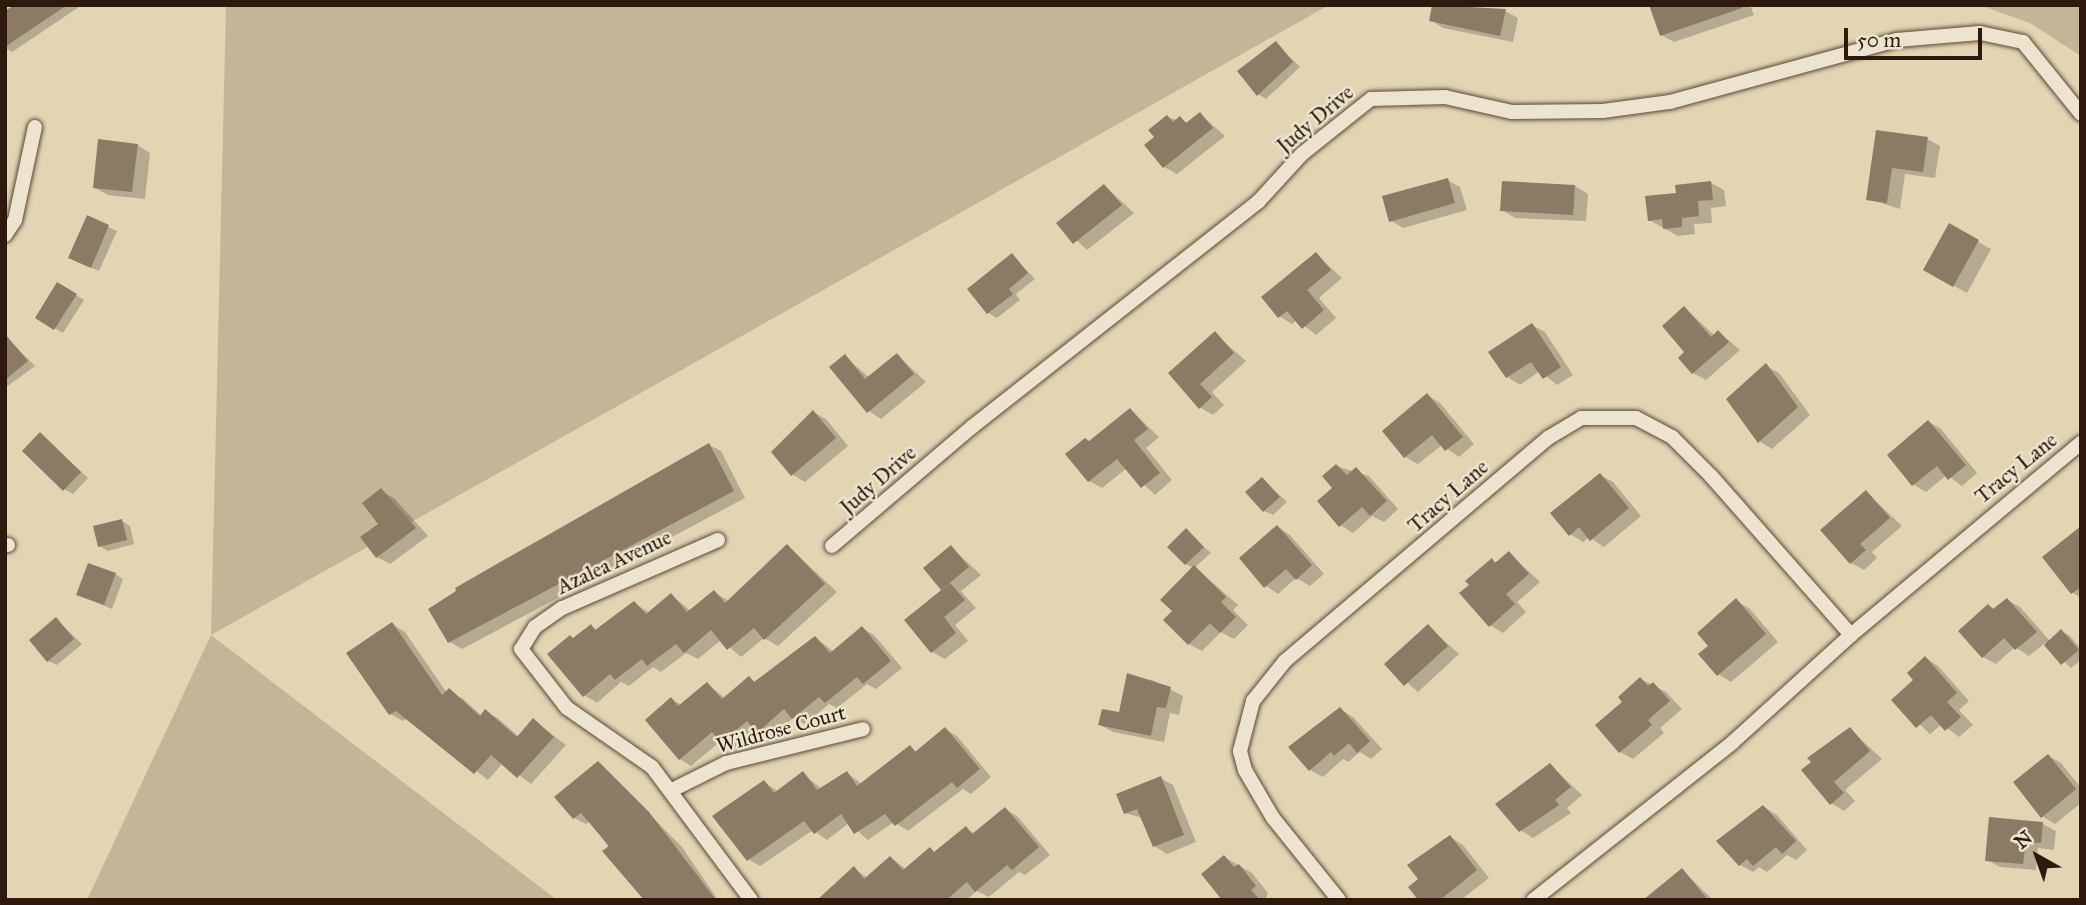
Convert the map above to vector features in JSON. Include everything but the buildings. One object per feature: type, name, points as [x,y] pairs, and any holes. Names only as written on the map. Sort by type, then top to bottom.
[{"type":"street","name":"Judy Drive","points":[[832,546],[972,427],[1258,202],[1301,153],[1371,99],[1445,97],[1512,112],[1604,111],[1684,99],[1897,40],[1980,33],[2023,42],[2081,114]]},
{"type":"street","points":[[5,235],[15,220],[36,127]]},
{"type":"street","name":"Tracy Lane","points":[[1339,900],[1273,818],[1245,770],[1240,751],[1254,701],[1285,661],[1548,438],[1581,418],[1636,418],[1672,437],[1851,635]]},
{"type":"street","name":"Tracy Lane","points":[[1533,900],[1732,743],[1851,635],[2081,443]]},
{"type":"street","name":"Azalea Avenue","points":[[672,790],[627,746],[567,708],[541,680],[521,649],[533,630],[598,590],[718,540]]},
{"type":"street","name":"Wildrose Court","points":[[672,790],[726,763],[863,729]]},
{"type":"street","points":[[672,790],[723,867],[751,900]]},
{"type":"shaded area","points":[[226,5],[1329,5],[211,635]]},
{"type":"shaded area","points":[[1979,5],[2081,5],[2081,56],[2030,23]]},
{"type":"shaded area","points":[[211,635],[557,900],[87,900]]}]
